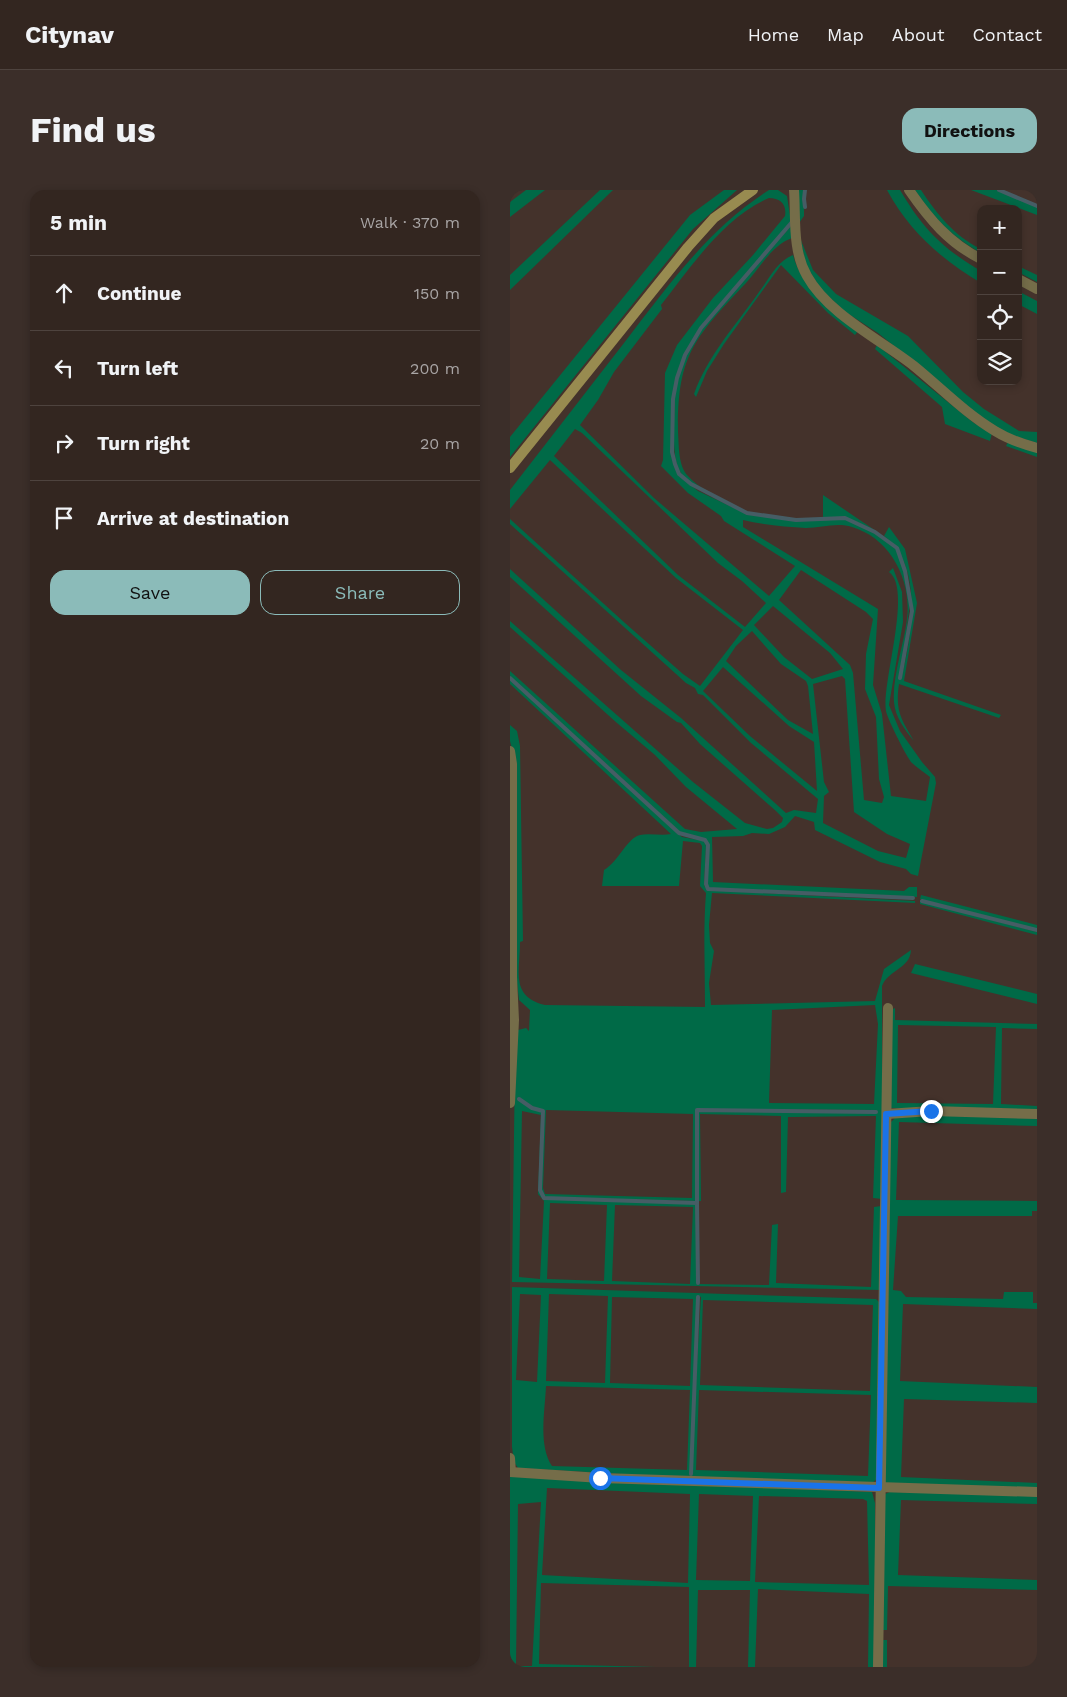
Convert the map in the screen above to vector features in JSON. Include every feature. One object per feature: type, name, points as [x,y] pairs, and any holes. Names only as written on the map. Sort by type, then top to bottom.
[{"type":"main road","points":[[510,468],[688,247],[714,218],[752,190]]},
{"type":"street","points":[[794,190],[796,242],[801,263],[812,284],[837,310],[914,366],[978,420],[1008,438],[1037,448]]},
{"type":"street","points":[[909,190],[938,228],[954,243],[977,257]]},
{"type":"street","points":[[1022,281],[1037,289]]},
{"type":"street","points":[[510,751],[512,764],[512,967],[514,1020],[510,1103]]},
{"type":"street","points":[[878,1667],[879,1488],[888,1008]]},
{"type":"street","points":[[886,1114],[931,1111],[1037,1114]]},
{"type":"street","points":[[510,1458],[511,1472],[600,1478],[1037,1492]]},
{"type":"green space","points":[[526,190],[545,190],[510,217],[510,202]]},
{"type":"green space","points":[[600,190],[613,190],[510,290],[510,275]]},
{"type":"green space","points":[[724,190],[737,190],[693,229],[510,457],[510,437],[690,215]]},
{"type":"green space","points":[[769,190],[778,190],[787,196],[791,222],[700,327],[684,355],[676,377],[673,399],[671,452],[678,475],[698,491],[747,514],[796,521],[845,519],[875,533],[895,547],[884,536],[889,527],[905,549],[917,603],[904,681],[1001,715],[999,718],[899,684],[898,701],[900,714],[914,741],[898,718],[894,702],[895,682],[908,604],[902,576],[896,562],[877,541],[852,527],[835,525],[806,528],[774,526],[743,520],[743,527],[878,609],[873,685],[882,714],[891,796],[926,801],[930,777],[909,760],[886,711],[898,597],[896,582],[889,572],[893,568],[902,592],[903,622],[889,705],[900,731],[935,777],[936,783],[918,876],[911,874],[906,869],[880,862],[815,830],[814,822],[795,816],[785,827],[769,834],[752,833],[743,836],[712,837],[713,882],[904,891],[909,887],[917,887],[917,897],[709,888],[707,884],[708,845],[706,840],[680,832],[510,676],[510,671],[685,829],[701,832],[737,829],[686,787],[655,755],[510,627],[510,621],[693,782],[745,823],[767,829],[773,828],[782,822],[783,818],[776,811],[700,744],[681,723],[641,696],[510,577],[510,569],[621,670],[681,718],[786,813],[794,810],[816,813],[818,799],[751,743],[703,695],[698,694],[695,688],[686,683],[510,524],[510,519],[683,674],[700,686],[743,630],[676,578],[550,460],[510,509],[510,490],[673,280],[708,241],[747,205]],"holes":[[[769,198],[776,199],[784,205],[785,216],[753,255],[713,298],[677,345],[665,373],[663,460],[661,466],[688,493],[721,516],[724,521],[795,566],[769,596],[654,498],[580,425],[598,400],[614,372],[662,309],[661,305],[684,275],[709,245],[737,218]],[[575,429],[582,433],[718,563],[742,581],[766,603],[745,627],[678,575],[554,456]],[[896,549],[905,565],[910,583],[912,603],[909,643],[901,679],[910,601],[901,558]],[[801,570],[866,612],[873,619],[866,654],[865,689],[876,717],[879,779],[884,797],[882,803],[864,800],[853,673],[850,665],[779,600]],[[773,606],[830,653],[843,669],[812,679],[784,657],[754,625]],[[752,631],[781,664],[806,681],[813,734],[788,720],[726,661],[736,646]],[[723,667],[789,726],[814,742],[817,791],[750,736],[703,691]],[[842,676],[845,679],[854,812],[887,834],[910,844],[906,858],[878,851],[823,823],[824,796],[829,792],[824,782],[813,684]]]},
{"type":"green space","points":[[799,190],[804,190],[804,216],[799,223]]},
{"type":"green space","points":[[887,190],[900,190],[925,227],[944,246],[977,269],[977,280],[953,265],[928,243],[905,219]]},
{"type":"green space","points":[[915,190],[921,190],[947,224],[962,238],[977,247],[977,251],[952,233],[929,209]]},
{"type":"green space","points":[[971,190],[997,190],[1037,207],[1037,215],[1022,209],[1022,205],[1011,205]]},
{"type":"green space","points":[[791,226],[792,238],[772,251],[702,334],[692,349],[681,384],[678,432],[682,467],[697,484],[728,504],[698,488],[688,481],[677,465],[674,419],[678,377],[692,343],[714,311]]},
{"type":"green space","points":[[800,238],[813,270],[836,294],[908,336],[963,392],[984,409],[1019,431],[1037,432],[1037,443],[993,427],[878,333],[844,311],[820,288],[806,265]]},
{"type":"green space","points":[[793,255],[803,278],[811,288],[828,306],[858,331],[855,335],[828,313],[781,265],[724,344],[707,371],[696,397],[694,394],[700,380],[723,341],[782,261]]},
{"type":"green space","points":[[1022,268],[1037,275],[1037,282],[1022,274]]},
{"type":"green space","points":[[1022,293],[1037,301],[1037,314],[1022,306]]},
{"type":"green space","points":[[877,345],[974,423],[992,433],[990,441],[945,424],[942,407],[875,349]]},
{"type":"green space","points":[[1008,442],[1037,452],[1037,457],[1006,446]]},
{"type":"green space","points":[[823,495],[876,531],[846,517],[823,518]]},
{"type":"green space","points":[[510,680],[682,837],[704,841],[706,846],[704,885],[707,890],[915,901],[915,903],[712,893],[709,925],[710,943],[714,951],[709,983],[711,1005],[875,1001],[884,969],[911,950],[907,961],[885,980],[882,986],[882,1199],[873,1198],[876,1116],[788,1117],[786,1192],[781,1193],[781,1116],[700,1114],[701,1201],[698,1201],[698,1111],[876,1113],[876,1110],[696,1109],[696,1201],[547,1197],[543,1195],[541,1189],[541,1196],[549,1199],[696,1203],[698,1284],[769,1285],[772,1225],[778,1224],[776,1283],[871,1287],[874,1207],[881,1206],[880,1290],[512,1282],[515,1062],[518,1030],[526,1028],[529,1031],[530,1010],[519,1000],[517,983],[514,757],[510,741],[510,725],[517,731],[520,746],[523,941],[520,942],[519,981],[526,996],[545,1005],[705,1007],[704,936],[706,893],[700,886],[702,846],[700,843],[683,841],[679,886],[602,886],[604,870],[631,840],[644,834],[671,834],[510,684]],"holes":[[[875,1005],[878,1024],[874,1104],[769,1103],[772,1010]],[[519,1097],[533,1107],[544,1110],[541,1186],[542,1112],[518,1100]],[[546,1110],[693,1114],[692,1198],[545,1194],[543,1188]],[[522,1111],[541,1115],[538,1194],[544,1201],[540,1279],[519,1277]],[[550,1203],[607,1205],[604,1281],[547,1279]],[[615,1205],[693,1207],[690,1284],[612,1281]]]},
{"type":"green space","points":[[921,895],[1037,925],[1037,929],[920,899]]},
{"type":"green space","points":[[920,901],[1037,932],[1037,935],[920,904]]},
{"type":"green space","points":[[915,964],[1037,994],[1037,1004],[911,973]]},
{"type":"green space","points":[[895,1008],[895,1020],[1037,1024],[1037,1029],[1002,1028],[1001,1104],[1037,1106],[1037,1112],[891,1108],[891,1010]],"holes":[[[898,1025],[996,1027],[993,1104],[897,1103]]]},
{"type":"green space","points":[[897,1116],[1037,1117],[1037,1126],[899,1122],[896,1200],[1037,1201],[1037,1211],[1032,1211],[1032,1216],[898,1216],[893,1290],[901,1291],[906,1297],[1003,1299],[1004,1292],[1033,1292],[1033,1303],[1037,1303],[1037,1309],[903,1304],[900,1381],[1037,1387],[1037,1403],[904,1399],[901,1477],[1037,1483],[1037,1489],[890,1485],[883,1481],[890,1123]]},
{"type":"green space","points":[[512,1287],[876,1299],[879,1302],[877,1479],[872,1483],[690,1478],[518,1468],[514,1462],[512,1447]],"holes":[[[520,1294],[541,1295],[537,1382],[516,1380]],[[549,1294],[608,1296],[605,1383],[546,1381]],[[698,1296],[701,1297],[690,1475]],[[612,1297],[693,1299],[690,1386],[610,1383]],[[703,1300],[873,1305],[870,1391],[700,1385]],[[546,1386],[690,1390],[687,1470],[552,1466],[545,1448],[543,1428]],[[699,1390],[871,1395],[868,1476],[696,1470]]]},
{"type":"green space","points":[[510,1476],[872,1492],[875,1503],[876,1667],[868,1667],[869,1594],[758,1589],[755,1667],[748,1667],[750,1590],[698,1590],[696,1667],[689,1667],[689,1587],[541,1583],[539,1664],[656,1667],[510,1667]],"holes":[[[547,1488],[690,1494],[688,1583],[542,1575]],[[699,1494],[753,1496],[750,1581],[696,1580]],[[759,1496],[863,1499],[867,1501],[869,1585],[755,1582]],[[541,1502],[532,1666],[516,1666],[518,1504]]]},
{"type":"green space","points":[[890,1492],[1037,1494],[1037,1504],[901,1500],[898,1575],[1037,1580],[1037,1590],[888,1586],[887,1630],[881,1630],[885,1494]]},
{"type":"green space","points":[[881,1640],[887,1640],[887,1667],[881,1667]]},
{"type":"waterway","points":[[805,190],[805,207]]},
{"type":"waterway","points":[[999,190],[1037,206]]},
{"type":"waterway","points":[[792,222],[701,328],[685,355],[677,378],[673,399],[672,452],[679,474],[691,484],[747,513],[796,520],[845,518],[875,532],[897,548],[905,571],[912,611],[900,678]]},
{"type":"waterway","points":[[510,678],[679,833],[705,840],[708,845],[706,884],[708,889],[913,898]]},
{"type":"waterway","points":[[922,901],[1037,930]]},
{"type":"waterway","points":[[519,1099],[532,1108],[543,1111],[540,1190],[544,1198],[697,1203],[698,1283]]},
{"type":"waterway","points":[[697,1203],[697,1110],[876,1112]]},
{"type":"waterway","points":[[691,1474],[698,1297]]},
{"type":"route","points":[[600,1478],[879,1488],[886,1114],[931,1111]]}]
